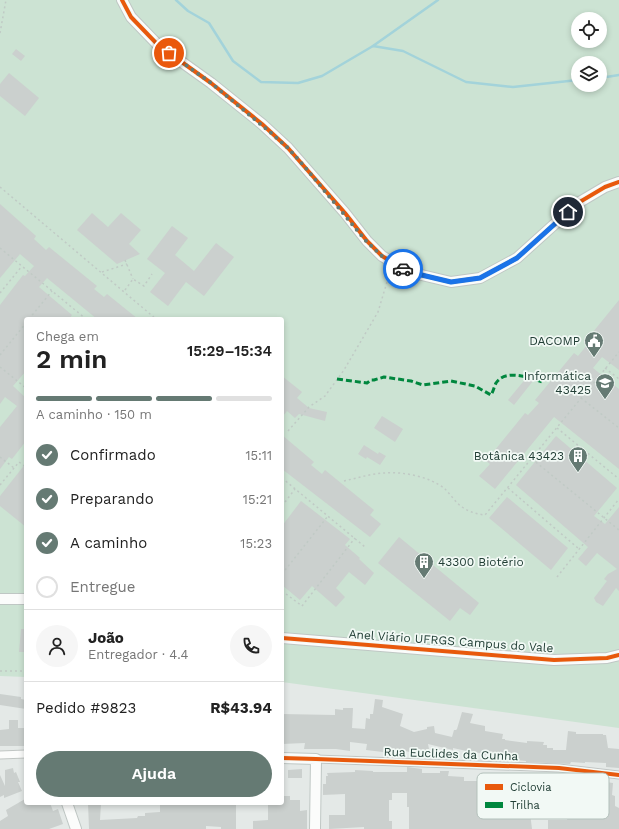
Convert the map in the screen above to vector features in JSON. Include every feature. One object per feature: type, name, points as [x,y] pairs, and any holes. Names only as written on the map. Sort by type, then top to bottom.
[{"type":"street","points":[[122,0],[131,17],[158,45],[211,83],[267,129],[288,148],[372,246],[382,256],[409,272],[451,282],[480,278],[517,258],[578,203],[605,187],[619,182]]},
{"type":"street","points":[[0,600],[24,599]]},
{"type":"street","name":"Anel Viário UFRGS Campus do Vale","points":[[284,638],[554,660],[607,658],[619,655]]},
{"type":"street","points":[[0,756],[24,754]]},
{"type":"street","name":"Rua Euclides da Cunha","points":[[284,758],[559,768],[602,773]]},
{"type":"street","points":[[315,829],[316,759]]},
{"type":"street","name":"Rua Euclides da Cunha","points":[[609,774],[619,775]]},
{"type":"street","points":[[68,805],[76,829]]},
{"type":"path","points":[[0,32],[6,0]]},
{"type":"path","points":[[0,187],[125,291],[154,317]]},
{"type":"path","points":[[0,248],[82,315]]},
{"type":"path","points":[[125,260],[133,279],[144,286],[152,274]]},
{"type":"path","points":[[102,272],[127,264]]},
{"type":"path","points":[[0,293],[22,266]]},
{"type":"path","points":[[288,431],[309,407],[325,396],[332,388],[378,312],[390,270]]},
{"type":"path","points":[[125,291],[133,279]]},
{"type":"path","points":[[31,317],[52,291]]},
{"type":"path","points":[[0,355],[24,325]]},
{"type":"path","points":[[344,481],[385,472],[421,477],[434,482],[445,489],[461,507],[471,512],[485,515],[619,352]]},
{"type":"path","points":[[0,367],[23,386]]},
{"type":"path","points":[[606,368],[619,379]]},
{"type":"path","points":[[592,384],[595,387]]},
{"type":"path","points":[[581,398],[619,428]]},
{"type":"path","points":[[570,411],[573,414]]},
{"type":"path","points":[[557,428],[619,479]]},
{"type":"path","points":[[0,457],[14,468]]},
{"type":"path","points":[[532,459],[619,530]]},
{"type":"path","points":[[0,484],[19,462],[24,466]]},
{"type":"path","points":[[284,480],[365,547]]},
{"type":"path","points":[[508,488],[579,549]]},
{"type":"path","points":[[284,503],[295,489]]},
{"type":"path","points":[[557,577],[619,499]]},
{"type":"path","points":[[284,571],[328,516]]},
{"type":"path","points":[[284,592],[302,606],[355,538]]},
{"type":"path","points":[[0,671],[24,671]]},
{"type":"green space","points":[[0,0],[619,0],[619,728],[284,682],[284,317],[24,317],[24,677],[0,676]]},
{"type":"building","points":[[16,49],[25,56],[21,61],[12,54]]},
{"type":"building","points":[[9,73],[39,98],[25,116],[0,96],[0,84]]},
{"type":"building","points":[[0,204],[36,236],[34,239],[46,250],[49,247],[97,286],[94,289],[104,297],[107,294],[136,317],[95,317],[47,278],[39,287],[72,315],[70,317],[24,317],[24,373],[13,386],[24,396],[24,444],[12,459],[9,457],[0,469],[0,427],[17,406],[5,397],[0,404],[0,305],[23,275],[25,276],[34,266],[20,254],[0,278]]},
{"type":"building","points":[[92,213],[108,227],[121,213],[141,230],[129,244],[140,254],[117,264],[77,230]]},
{"type":"building","points":[[172,226],[188,238],[175,255],[194,271],[216,243],[234,257],[204,296],[186,282],[168,306],[150,292],[165,273],[147,259]]},
{"type":"building","points":[[619,300],[619,370],[602,357],[593,368],[619,389],[619,469],[554,417],[495,489],[479,476],[490,464],[486,461],[525,413],[528,415],[539,403],[535,400],[574,353],[578,356],[587,345],[584,343]]},
{"type":"building","points":[[527,377],[533,381],[514,405],[508,400]]},
{"type":"building","points":[[284,378],[302,392],[297,398],[309,408],[327,412],[325,421],[299,414],[295,418],[287,411],[284,415]]},
{"type":"building","points":[[382,416],[403,429],[395,442],[374,428]]},
{"type":"building","points":[[556,436],[617,488],[594,516],[605,524],[619,507],[619,591],[616,588],[603,606],[596,602],[594,598],[607,581],[604,579],[608,574],[617,569],[597,553],[586,566],[578,559],[588,547],[516,485]]},
{"type":"building","points":[[284,437],[314,462],[311,465],[322,474],[325,470],[374,510],[370,515],[381,524],[370,537],[284,471]]},
{"type":"building","points":[[364,445],[378,454],[379,452],[386,456],[380,465],[367,457],[366,459],[358,454]]},
{"type":"building","points":[[24,466],[24,525],[0,506],[0,496]]},
{"type":"building","points":[[507,497],[568,548],[551,570],[489,518]]},
{"type":"building","points":[[301,501],[350,539],[345,545],[374,573],[365,585],[349,572],[336,588],[345,597],[336,607],[312,586],[300,600],[284,587],[284,523]]},
{"type":"building","name":"43300 Biotério","points":[[399,537],[479,603],[470,615],[460,608],[450,621],[378,563]]},
{"type":"building","points":[[21,629],[24,629],[24,652],[19,652]]},
{"type":"building","points":[[0,694],[21,697],[21,699],[24,700],[24,709],[0,705]]},
{"type":"building","points":[[375,699],[383,700],[382,707],[403,714],[400,726],[414,732],[434,726],[435,733],[452,737],[454,730],[457,729],[462,712],[473,714],[470,723],[485,726],[485,731],[503,734],[502,739],[527,743],[527,741],[544,742],[543,745],[547,745],[547,748],[553,748],[553,750],[566,750],[568,731],[576,732],[576,734],[603,734],[606,735],[608,748],[619,749],[619,768],[606,767],[606,763],[571,762],[570,764],[507,760],[471,751],[453,748],[453,750],[428,744],[429,749],[426,749],[426,754],[400,750],[400,754],[366,750],[367,744],[350,742],[350,751],[336,749],[304,749],[305,743],[284,744],[284,714],[335,715],[335,709],[343,710],[343,708],[353,708],[352,728],[365,729],[366,718],[370,719],[370,714],[373,714]]},
{"type":"building","points":[[9,720],[18,720],[18,728],[24,728],[24,746],[0,746],[0,730],[9,729]]},
{"type":"building","points":[[407,767],[422,769],[422,773],[440,773],[440,771],[449,771],[448,776],[464,777],[464,781],[477,781],[477,819],[531,819],[532,829],[409,829],[409,807],[407,807],[407,793],[392,793],[392,800],[389,800],[389,821],[392,821],[392,829],[364,829],[364,827],[329,829],[329,815],[345,815],[345,794],[323,795],[323,784],[326,784],[326,776],[328,776],[327,773],[355,772],[355,770],[373,772],[407,772]]},
{"type":"building","points":[[13,768],[14,773],[16,772],[20,782],[18,782],[22,791],[4,798],[4,795],[0,797],[0,775],[5,786],[5,770]]},
{"type":"building","points":[[302,769],[302,778],[288,778],[288,770]]},
{"type":"building","points":[[609,782],[613,783],[612,795],[615,796],[615,806],[619,808],[619,829],[548,829],[548,820],[609,819]]},
{"type":"building","points":[[284,796],[290,796],[290,800],[300,800],[300,811],[307,810],[307,829],[253,829],[253,821],[268,820],[268,805],[284,805]]},
{"type":"building","points":[[24,800],[24,805],[51,805],[53,811],[58,809],[63,824],[49,829],[0,829],[0,821],[8,816],[6,810]]},
{"type":"building","points":[[88,805],[101,805],[100,820],[137,818],[138,816],[145,816],[145,813],[160,812],[160,805],[236,805],[236,829],[221,829],[221,827],[206,826],[206,829],[89,829]]},
{"type":"waterway","points":[[176,0],[188,11],[209,23],[233,61],[261,82],[298,83],[322,76],[373,46],[403,51],[466,82],[513,87],[571,81]]},
{"type":"waterway","points":[[373,46],[438,0]]},
{"type":"waterway","points":[[607,77],[619,75]]},
{"type":"marked path","points":[[337,379],[367,383],[371,380],[384,377],[411,381],[423,385],[451,381],[475,386],[491,395],[496,383],[505,376],[518,375],[542,382]]},
{"type":"cycle path","points":[[122,0],[131,17],[158,45],[211,83],[262,124],[288,148],[345,213],[367,241],[382,256],[409,272],[451,282],[480,278],[517,258],[578,203],[605,187],[619,182]]},
{"type":"cycle path","points":[[284,638],[554,660],[607,658],[619,655]]},
{"type":"cycle path","points":[[284,758],[559,768],[602,773]]},
{"type":"cycle path","points":[[609,774],[619,775]]},
{"type":"way so far","points":[[169,53],[211,83],[262,124],[288,148],[366,241],[382,256],[403,269]]},
{"type":"place","name":"DACOMP","points":[[594,358]]},
{"type":"place","name":"Informática 43425","points":[[605,400]]},
{"type":"place","name":"Botânica 43423","points":[[578,473]]},
{"type":"place","name":"43300 Biotério","points":[[424,579]]},
{"type":"route","points":[[403,269],[409,272],[451,282],[480,278],[517,258],[568,212]]}]
